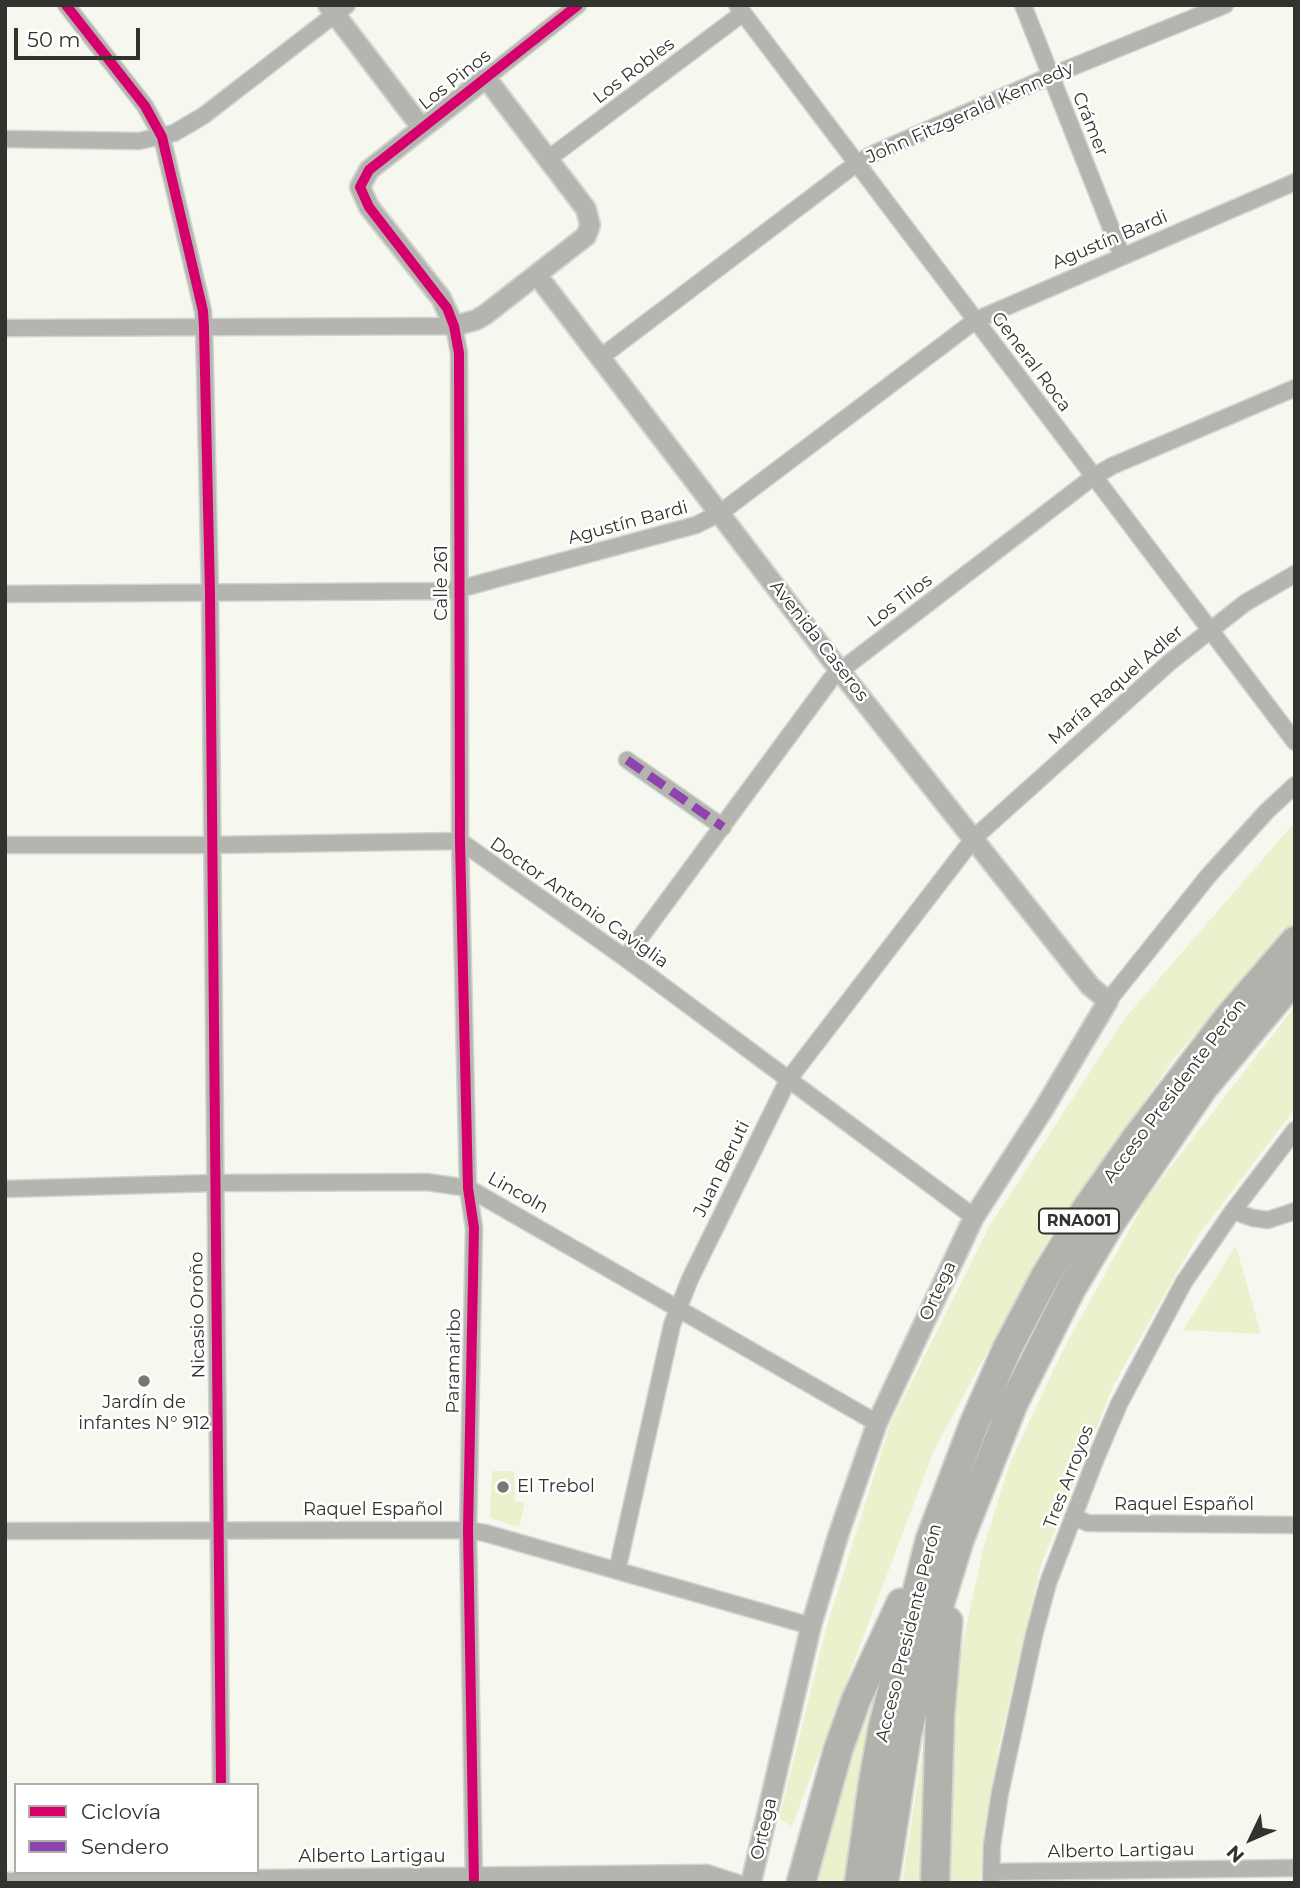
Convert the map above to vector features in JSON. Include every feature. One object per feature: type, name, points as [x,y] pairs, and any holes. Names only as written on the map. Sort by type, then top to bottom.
[{"type":"highway","name":"Acceso Presidente Perón","points":[[859,1883],[883,1727],[930,1540],[974,1424],[1007,1349],[1052,1265],[1087,1208],[1229,1017],[1295,941]]},
{"type":"highway","name":"Acceso Presidente Perón","points":[[884,1883],[907,1734],[919,1678],[960,1538],[1013,1404],[1071,1289],[1111,1222],[1203,1088],[1295,978]]},
{"type":"highway","points":[[935,1883],[940,1715],[948,1621],[960,1538]]},
{"type":"highway","points":[[801,1883],[819,1811],[852,1712],[930,1540]]},
{"type":"street","name":"Nicasio Oroño","points":[[66,5],[145,106],[162,137],[200,298],[204,327],[210,593],[222,1783]]},
{"type":"street","name":"Los Pinos","points":[[454,326],[441,298],[369,207],[360,187],[369,170],[578,5]]},
{"type":"street","name":"Crámer","points":[[1023,5],[1122,256]]},
{"type":"street","name":"John Fitzgerald Kennedy","points":[[601,357],[856,163],[1051,76],[1225,5]]},
{"type":"street","points":[[5,139],[139,141],[181,130],[203,116],[336,8],[422,128]]},
{"type":"street","name":"Los Robles","points":[[548,159],[740,9]]},
{"type":"street","name":"General Roca","points":[[740,9],[1295,742]]},
{"type":"street","points":[[5,328],[454,326],[476,320],[586,236],[590,225],[586,209],[486,78]]},
{"type":"street","name":"Agustín Bardi","points":[[5,594],[459,589],[696,525],[720,513],[976,320],[1295,182]]},
{"type":"street","name":"Avenida Caseros","points":[[537,275],[840,671],[1090,986],[1108,1001]]},
{"type":"street","name":"Calle 261","points":[[454,326],[459,353],[460,841]]},
{"type":"street","name":"Los Tilos","points":[[625,958],[831,679],[840,671],[1093,477],[1127,458],[1295,388]]},
{"type":"street","name":"María Raquel Adler","points":[[974,838],[1170,662],[1245,603],[1295,573]]},
{"type":"street","points":[[627,760],[723,827]]},
{"type":"street","name":"Ortega","points":[[751,1883],[811,1626],[838,1536],[877,1423],[974,1217],[1043,1110],[1108,1001],[1209,875],[1267,811],[1295,785]]},
{"type":"street","name":"Juan Beruti","points":[[617,1570],[672,1325],[788,1080],[974,838]]},
{"type":"street","points":[[5,845],[460,841]]},
{"type":"street","name":"Doctor Antonio Caviglia","points":[[460,841],[625,958],[974,1217]]},
{"type":"street","name":"Paramaribo","points":[[460,841],[468,1188],[474,1228],[468,1530],[474,1879]]},
{"type":"street","name":"Tres Arroyos","points":[[991,1878],[1000,1793],[1034,1635],[1048,1583],[1073,1517],[1119,1404],[1164,1316],[1233,1211],[1295,1130]]},
{"type":"street","name":"Lincoln","points":[[5,1189],[214,1183],[427,1182],[468,1188],[877,1423]]},
{"type":"street","points":[[1233,1211],[1268,1220],[1295,1211]]},
{"type":"street","name":"Raquel Español","points":[[1073,1517],[1088,1523],[1295,1525]]},
{"type":"street","name":"Raquel Español","points":[[5,1531],[468,1530],[811,1626]]},
{"type":"street","name":"Alberto Lartigau","points":[[991,1878],[1295,1868]]},
{"type":"street","name":"Alberto Lartigau","points":[[5,1881],[223,1877],[474,1879],[707,1873],[738,1883]]},
{"type":"green space","points":[[1295,822],[1295,923],[1178,1053],[1052,1233],[934,1450],[792,1826],[779,1819],[826,1629],[890,1425],[989,1227],[1125,1018]]},
{"type":"green space","points":[[1295,1006],[1295,1109],[1199,1234],[1114,1384],[1041,1565],[999,1746],[980,1883],[944,1883],[957,1671],[983,1549],[1010,1463],[1062,1352],[1146,1199]]},
{"type":"green space","points":[[1236,1246],[1261,1334],[1183,1330]]},
{"type":"green space","name":"El Trebol","points":[[492,1471],[514,1471],[515,1502],[525,1502],[519,1527],[490,1518]]},
{"type":"green space","points":[[877,1691],[851,1883],[810,1883],[829,1813]]},
{"type":"green space","points":[[928,1715],[929,1883],[902,1883]]},
{"type":"marked path","points":[[627,760],[723,827]]},
{"type":"cycle path","points":[[66,5],[145,106],[162,137],[203,311],[210,594],[221,1783]]},
{"type":"cycle path","points":[[474,1883],[468,1530],[474,1228],[468,1188],[460,841],[459,353],[454,326],[447,308],[369,207],[360,187],[369,170],[578,5]]},
{"type":"place","name":"Jardín de infantes N° 912","points":[[144,1381]]},
{"type":"place","name":"El Trebol","points":[[503,1487]]}]
